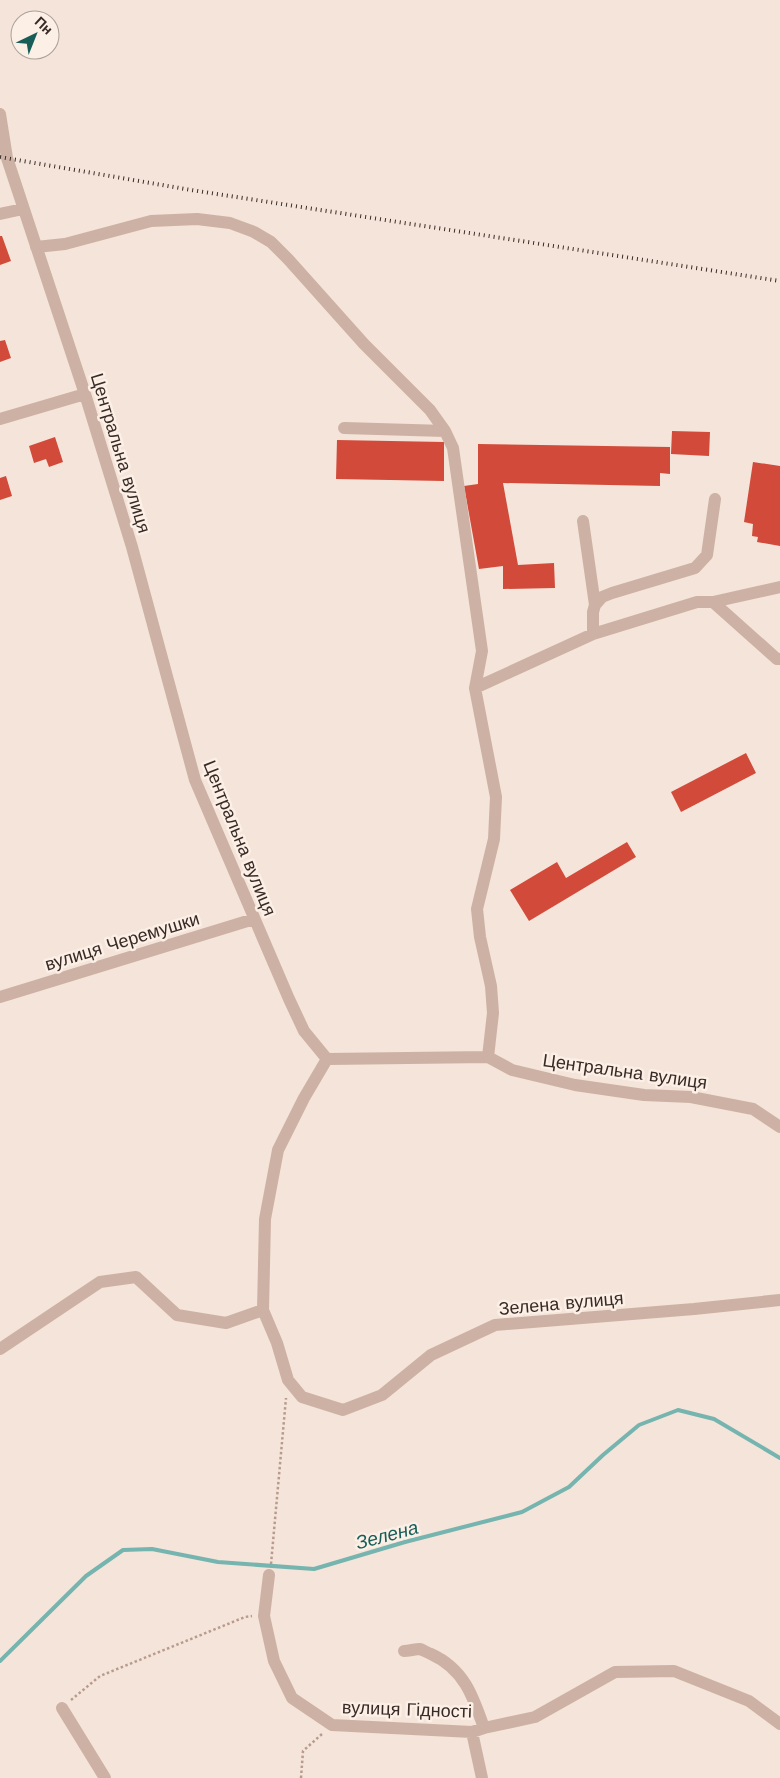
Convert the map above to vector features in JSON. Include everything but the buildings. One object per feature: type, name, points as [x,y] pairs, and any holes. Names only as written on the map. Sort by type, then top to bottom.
[{"type":"street","name":"Центральна вулиця","points":[[0,114],[7,158],[85,394],[132,547],[195,780],[304,1031],[327,1059],[488,1057],[512,1070],[575,1085],[644,1095],[691,1097],[753,1109],[780,1127]]},
{"type":"street","points":[[0,214],[23,210]]},
{"type":"street","points":[[36,247],[65,244],[151,221],[197,219],[230,223],[254,232],[271,242],[288,259],[364,344],[430,410],[445,430],[453,448],[482,651],[475,688],[496,797],[494,839],[477,909],[480,937],[491,986],[493,1013],[488,1057]]},
{"type":"street","points":[[0,420],[85,394]]},
{"type":"street","points":[[344,428],[445,430]]},
{"type":"street","points":[[593,634],[593,612],[602,598],[612,593],[695,568],[707,555],[715,499]]},
{"type":"street","points":[[583,522],[596,605]]},
{"type":"street","points":[[475,688],[593,634],[697,602],[713,602],[780,587]]},
{"type":"street","points":[[713,602],[777,659],[780,659]]},
{"type":"street","name":"вулиця Черемушки","points":[[0,997],[254,919]]},
{"type":"street","points":[[288,1380],[277,1343],[263,1310],[266,1219],[278,1150],[304,1098],[327,1059]]},
{"type":"street","points":[[0,1350],[100,1282],[136,1277],[177,1315],[226,1323],[263,1310]]},
{"type":"street","name":"Зелена вулиця","points":[[288,1380],[302,1397],[343,1410],[382,1396],[431,1355],[495,1325],[780,1300]]},
{"type":"street","name":"вулиця Гідності","points":[[269,1575],[264,1616],[274,1661],[292,1698],[332,1725],[478,1730],[535,1717],[614,1672],[674,1670],[749,1700],[780,1724]]},
{"type":"street","points":[[404,1651],[420,1649],[441,1659],[457,1671],[466,1684],[478,1730],[482,1778]]},
{"type":"street","points":[[62,1708],[106,1778]]},
{"type":"path","points":[[269,1575],[288,1380]]},
{"type":"path","points":[[62,1708],[100,1676],[245,1616],[264,1616]]},
{"type":"path","points":[[301,1778],[303,1751],[332,1725]]},
{"type":"waterway","name":"Зелена","points":[[0,1661],[86,1576],[123,1550],[152,1549],[218,1562],[314,1569],[405,1542],[522,1512],[569,1487],[639,1425],[678,1410],[714,1419],[780,1458]]},
{"type":"railway","points":[[0,157],[191,190],[780,281]]}]
